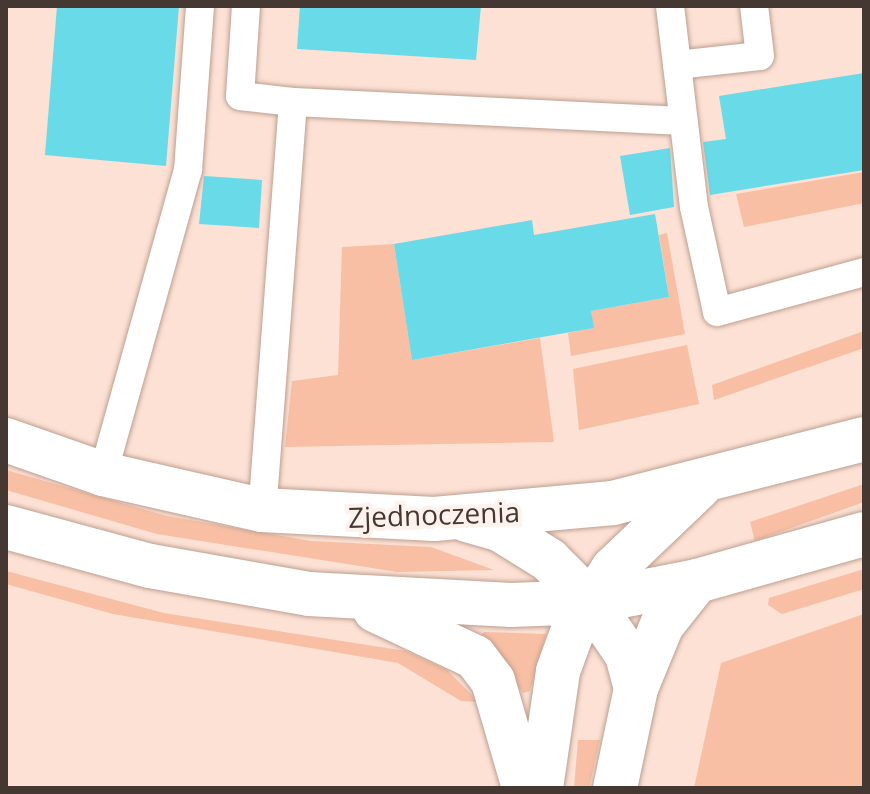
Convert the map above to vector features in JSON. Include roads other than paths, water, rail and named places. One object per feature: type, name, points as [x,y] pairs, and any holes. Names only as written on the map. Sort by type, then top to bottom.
[{"type":"main road","name":"Zjednoczenia","points":[[6,440],[103,474],[262,510],[458,518],[613,503],[702,485],[864,439]]},
{"type":"main road","points":[[541,788],[558,671],[591,602],[641,538],[702,485]]},
{"type":"main road","points":[[458,518],[501,530],[549,560],[591,602],[627,655],[636,688]]},
{"type":"main road","points":[[6,527],[150,566],[351,599],[591,602],[697,581],[864,534]]},
{"type":"main road","points":[[615,788],[636,688],[662,625],[697,581]]},
{"type":"main road","points":[[351,599],[475,657],[493,681],[524,788]]},
{"type":"lane","points":[[103,474],[188,170],[200,6]]},
{"type":"lane","points":[[246,6],[240,96],[293,102],[684,121]]},
{"type":"lane","points":[[670,6],[684,121],[717,312],[864,272]]},
{"type":"lane","points":[[677,65],[760,56],[754,6]]},
{"type":"lane","points":[[262,510],[293,102]]}]
